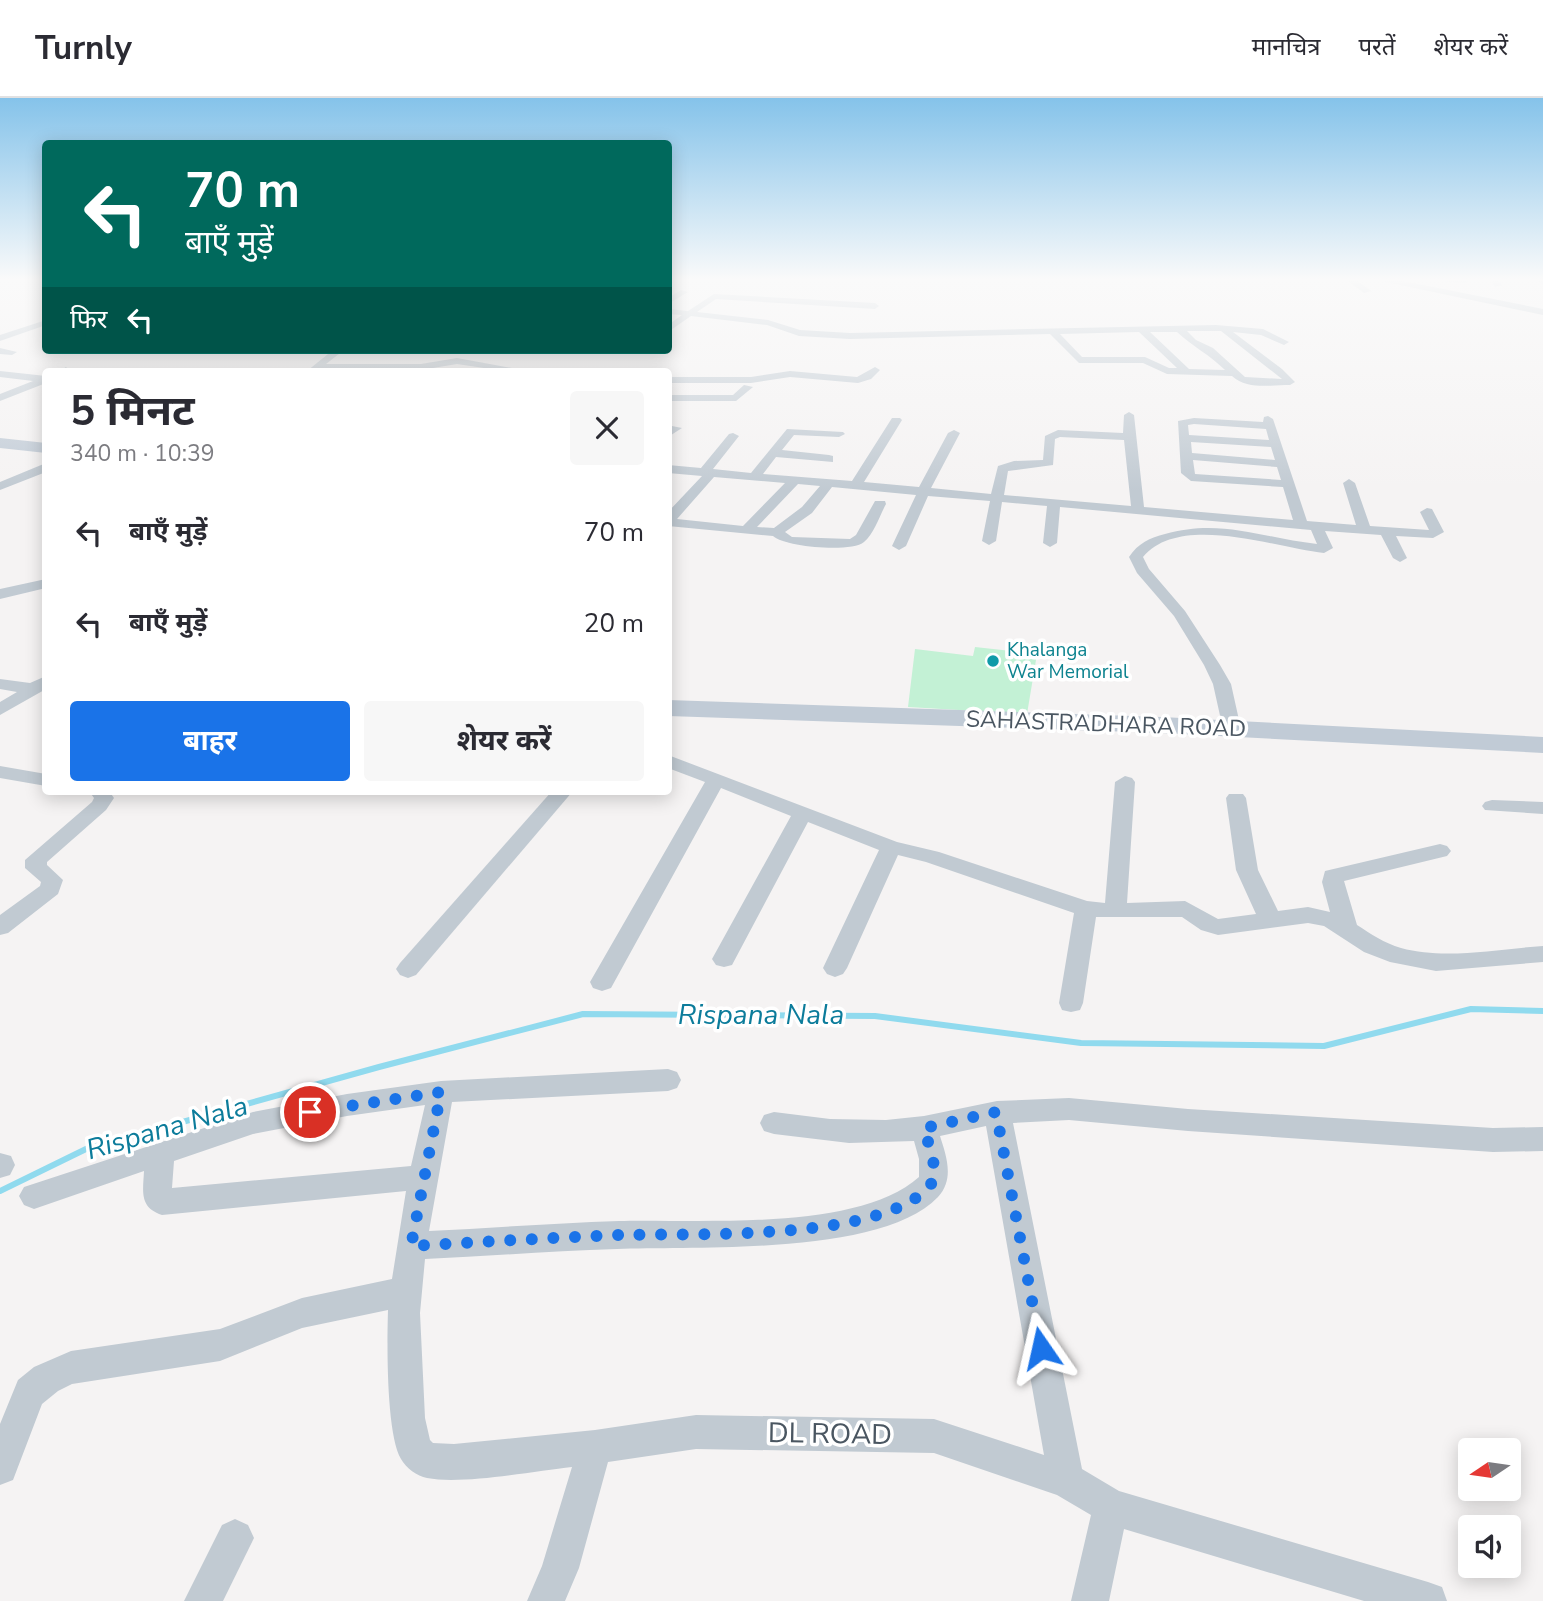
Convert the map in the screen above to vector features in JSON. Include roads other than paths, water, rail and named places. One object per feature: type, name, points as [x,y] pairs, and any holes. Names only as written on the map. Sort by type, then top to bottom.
[{"type":"main road","points":[[0,443],[42,447]]},
{"type":"main road","name":"SAHASTRADHARA ROAD","points":[[672,708],[1232,729],[1543,745]]},
{"type":"street","points":[[2,351],[12,352]]},
{"type":"street","points":[[1071,351],[1079,360],[1145,360],[1163,370],[1234,373]]},
{"type":"street","points":[[1165,351],[1187,372]]},
{"type":"street","points":[[1211,351],[1234,373],[1250,382],[1290,382],[1252,351]]},
{"type":"street","points":[[313,368],[333,354]]},
{"type":"street","points":[[366,368],[421,367],[446,356],[507,368]]},
{"type":"street","points":[[672,380],[732,381],[790,374],[858,380],[875,370]]},
{"type":"street","points":[[0,374],[42,379]]},
{"type":"street","points":[[0,398],[42,380]]},
{"type":"street","points":[[672,398],[736,398],[748,387]]},
{"type":"street","points":[[1129,415],[1138,511]]},
{"type":"street","points":[[857,484],[896,420]]},
{"type":"street","points":[[1232,729],[1223,684],[1180,614],[1142,570],[1136,557],[1145,547],[1168,537],[1226,530],[1326,548],[1309,525],[1288,484],[1269,423],[1184,421],[1182,424],[1186,438],[1186,473],[1191,477],[1288,484]]},
{"type":"street","points":[[755,476],[793,430],[839,433]]},
{"type":"street","points":[[899,547],[924,490],[954,433]]},
{"type":"street","points":[[989,541],[1002,469],[1014,465],[1049,462],[1050,435],[1066,433],[1129,437]]},
{"type":"street","points":[[672,517],[708,473],[733,436]]},
{"type":"street","points":[[1186,438],[1276,444]]},
{"type":"street","points":[[772,453],[829,459]]},
{"type":"street","points":[[1187,456],[1282,464]]},
{"type":"street","points":[[0,486],[42,469]]},
{"type":"street","points":[[672,469],[1433,534],[1437,532],[1427,512]]},
{"type":"street","points":[[746,530],[796,480]]},
{"type":"street","points":[[672,522],[777,532],[807,510],[830,482]]},
{"type":"street","points":[[1349,483],[1365,530]]},
{"type":"street","points":[[1050,543],[1054,502]]},
{"type":"street","points":[[777,532],[784,539],[792,541],[853,543],[861,538],[880,504]]},
{"type":"street","points":[[1387,532],[1400,558]]},
{"type":"street","points":[[0,594],[42,584]]},
{"type":"street","points":[[0,684],[39,685]]},
{"type":"street","points":[[0,710],[39,685]]},
{"type":"street","points":[[672,762],[891,847],[932,857],[1086,909],[1185,909],[1194,912],[1207,924],[1219,927],[1318,916],[1346,928],[1384,952],[1436,962],[1543,954]]},
{"type":"street","points":[[0,772],[42,779]]},
{"type":"street","points":[[602,982],[716,779]]},
{"type":"street","points":[[1115,911],[1125,782]]},
{"type":"street","points":[[0,927],[50,889],[52,880],[36,868],[36,860],[99,806],[104,798],[102,795]]},
{"type":"street","points":[[408,969],[560,795]]},
{"type":"street","points":[[1236,798],[1247,870],[1271,921]]},
{"type":"street","points":[[1492,806],[1543,808]]},
{"type":"street","points":[[724,960],[803,812]]},
{"type":"street","points":[[835,968],[891,847]]},
{"type":"street","points":[[1346,928],[1333,883],[1334,876],[1440,851]]},
{"type":"street","points":[[1071,1003],[1086,909]]},
{"type":"street","points":[[34,1196],[253,1123],[346,1105],[441,1092],[668,1080]]},
{"type":"street","name":"DL ROAD","points":[[441,1092],[411,1246],[404,1313],[408,1418],[414,1449],[426,1460],[454,1462],[595,1447],[696,1432],[934,1436],[1066,1480],[1111,1507],[1428,1601]]},
{"type":"street","points":[[774,1124],[809,1130],[892,1132],[924,1128],[996,1112],[1069,1109],[1421,1136],[1493,1140],[1543,1139]]},
{"type":"street","points":[[996,1112],[1066,1480]]},
{"type":"street","points":[[411,1246],[776,1230],[859,1220],[893,1210],[930,1187],[935,1174],[924,1128]]},
{"type":"street","points":[[160,1152],[158,1198],[162,1202],[423,1177]]},
{"type":"street","points":[[0,1467],[19,1413],[30,1392],[46,1379],[71,1368],[220,1345],[302,1313],[405,1291]]},
{"type":"street","points":[[546,1601],[559,1568],[595,1447]]},
{"type":"street","points":[[1090,1601],[1111,1507]]},
{"type":"street","points":[[203,1601],[235,1538]]},
{"type":"waterway","name":"Rispana Nala","points":[[0,1191],[86,1149],[379,1067],[583,1014],[875,1016],[1081,1043],[1324,1046],[1471,1009],[1543,1011]]},
{"type":"place","name":"Khalanga War Memorial","points":[[993,661]]}]
